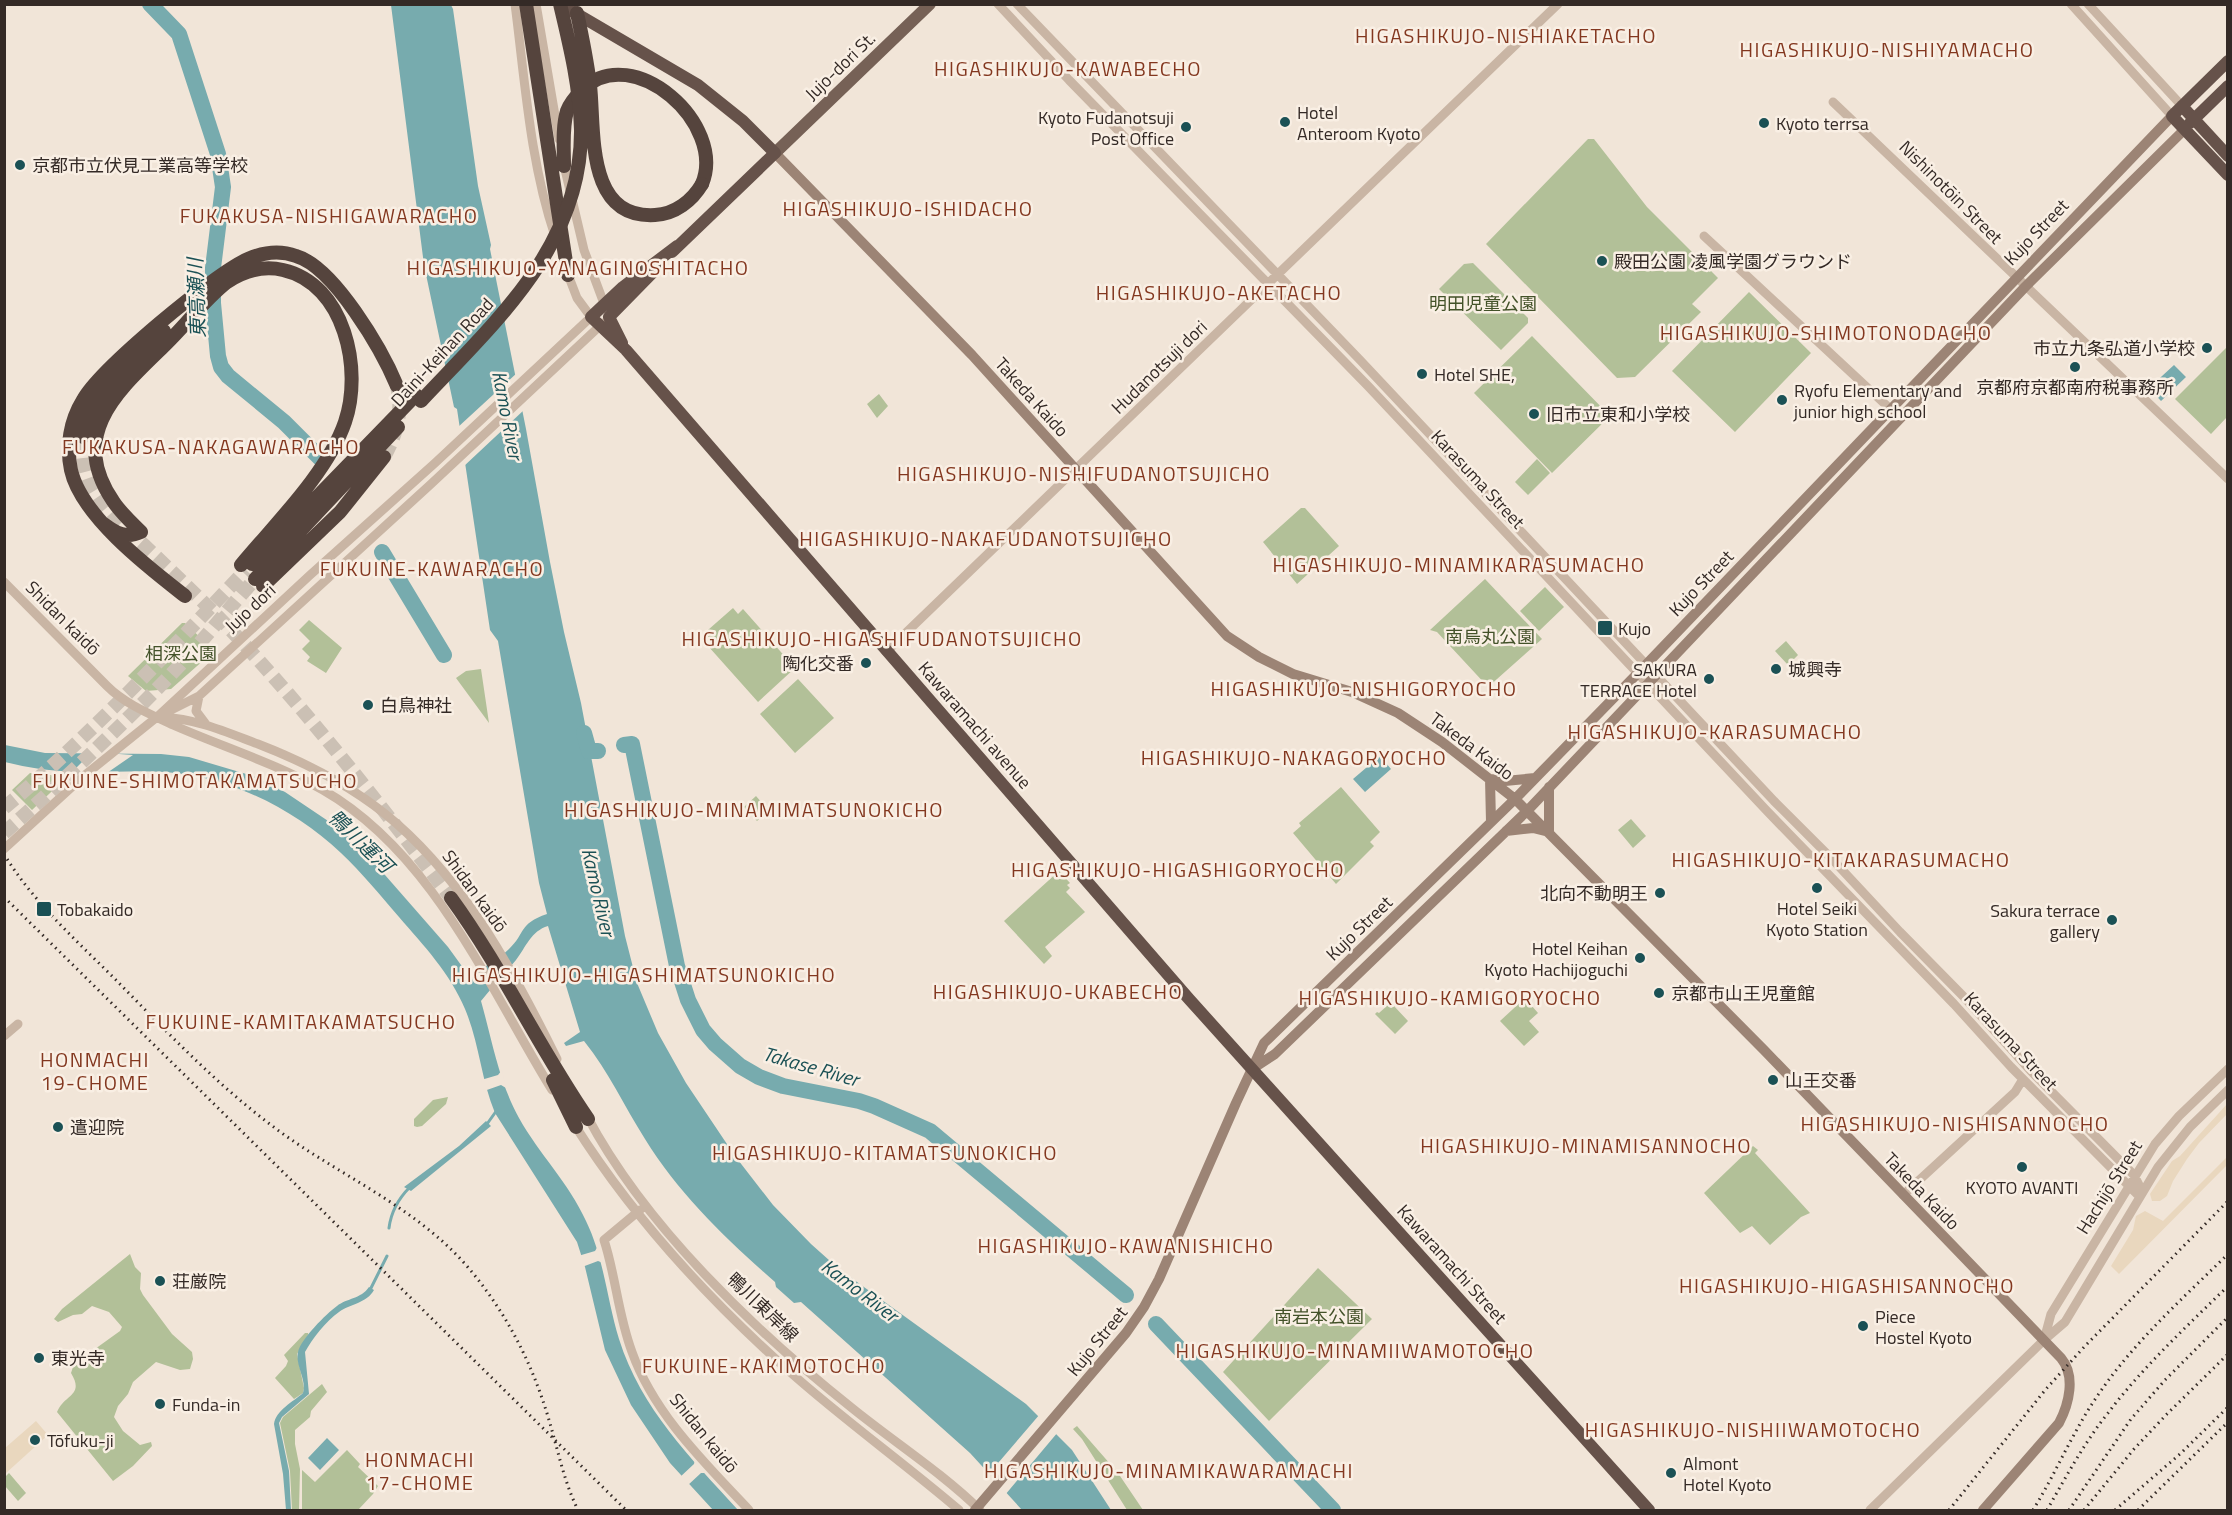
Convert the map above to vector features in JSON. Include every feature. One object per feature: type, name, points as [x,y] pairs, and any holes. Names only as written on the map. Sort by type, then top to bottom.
[{"type":"highway","points":[[526,4],[568,275]]},
{"type":"highway","name":"Daini-Keihan Road","points":[[419,398],[524,275],[546,237],[561,204],[571,151],[572,108],[564,59],[551,4]]},
{"type":"highway","points":[[560,4],[698,85],[775,153],[677,246],[609,317]]},
{"type":"highway","name":"Daini-Keihan Road","points":[[251,575],[419,398],[502,315],[527,284],[551,248],[569,205],[579,157],[580,109],[572,57],[560,4]]},
{"type":"highway","points":[[564,166],[565,123],[572,102],[592,81],[622,74],[648,82],[665,92],[693,121],[702,137],[707,153],[707,170],[702,184],[694,195],[684,205],[666,213],[654,215],[629,210],[608,193],[601,181],[595,161],[590,83],[574,4]]},
{"type":"highway","points":[[2228,61],[2172,116],[2228,175]]},
{"type":"highway","points":[[2184,129],[2228,86]]},
{"type":"highway","points":[[2182,106],[2228,156]]},
{"type":"highway","points":[[595,322],[604,305],[623,286],[677,246]]},
{"type":"highway","points":[[185,596],[146,565],[104,524],[87,504],[72,471],[70,433],[74,419],[84,397],[100,379],[147,336],[200,298],[246,260],[267,253],[287,253],[306,259],[325,273],[342,294],[381,355],[397,386]]},
{"type":"highway","points":[[222,280],[262,268],[290,272],[307,281],[327,301],[339,321],[350,353],[352,376],[348,410],[342,431],[320,471],[251,575]]},
{"type":"highway","points":[[83,437],[90,413],[98,400],[200,298]]},
{"type":"highway","points":[[104,524],[126,536],[141,532],[114,503],[101,479],[95,453],[102,416],[125,384],[177,334],[200,298]]},
{"type":"highway","name":"Kawaramachi avenue","points":[[609,317],[626,350]]},
{"type":"highway","name":"Kawaramachi avenue","points":[[595,322],[626,350],[886,652],[1252,1070]]},
{"type":"highway","points":[[251,575],[333,519],[365,484],[384,457]]},
{"type":"highway","points":[[451,898],[566,1087],[588,1119]]},
{"type":"highway","points":[[506,986],[576,1127]]},
{"type":"highway","name":"Kawaramachi Street","points":[[1252,1070],[1649,1510]]},
{"type":"main road","name":"Jujo-dori St.","points":[[775,153],[930,4]]},
{"type":"main road","name":"Kujo Street","points":[[977,1510],[1122,1338],[1152,1294],[1264,1043],[1515,799],[2172,116]]},
{"type":"main road","name":"Kujo Street","points":[[1252,1070],[1275,1054],[1527,810],[2026,286],[2184,129]]},
{"type":"main road","name":"Takeda Kaido","points":[[775,153],[972,355],[1213,622],[1236,643],[1261,659],[1293,674],[1352,692],[1391,709],[1426,731],[1515,799],[2061,1358],[2067,1368],[2069,1388],[2064,1413],[2059,1423],[1983,1510]]},
{"type":"main road","points":[[1491,822],[1490,779],[1505,781],[1535,778]]},
{"type":"main road","points":[[1506,831],[1533,828],[1549,832],[1549,787]]},
{"type":"street","points":[[515,4],[535,151],[548,217],[577,298],[595,322],[609,317],[584,250],[564,166],[536,4]]},
{"type":"street","name":"Karasuma Street","points":[[999,4],[1069,80],[1963,996],[2020,1059],[2134,1175],[2140,1187],[2140,1197]]},
{"type":"street","name":"Karasuma Street","points":[[1017,4],[1278,275],[1642,669]]},
{"type":"street","name":"Hudanotsuji dori","points":[[886,652],[1558,4]]},
{"type":"street","points":[[2071,4],[2172,116]]},
{"type":"street","points":[[2088,4],[2182,106]]},
{"type":"street","name":"Nishinotōin Street","points":[[1833,102],[2228,479]]},
{"type":"street","points":[[1704,236],[1900,418]]},
{"type":"street","name":"Jujo dori","points":[[157,717],[535,370],[595,322]]},
{"type":"street","name":"Jujo dori","points":[[157,717],[199,696],[443,474],[538,384],[595,322]]},
{"type":"street","name":"Shidan kaidō","points":[[4,582],[115,694],[200,737],[265,762],[310,784],[353,810],[372,826],[431,890],[490,981],[534,1061],[576,1127],[637,1213]]},
{"type":"street","name":"Karasuma Street","points":[[1651,678],[1774,817],[2140,1197]]},
{"type":"street","points":[[199,696],[196,711],[201,720],[211,727]]},
{"type":"street","points":[[4,849],[85,775],[157,717]]},
{"type":"street","name":"Shidan kaidō","points":[[157,717],[187,719],[211,727],[270,749],[336,780],[377,808],[416,842],[466,901],[532,1008],[601,1141],[646,1205],[604,1240],[617,1301],[632,1354],[656,1401],[674,1425],[749,1510]]},
{"type":"street","points":[[4,1036],[18,1024]]},
{"type":"street","name":"Hachijō Street","points":[[2044,1340],[2051,1314],[2134,1175],[2166,1130],[2228,1069]]},
{"type":"street","points":[[1903,1195],[2015,1092],[2024,1079]]},
{"type":"street","name":"Hachijō Street","points":[[1870,1510],[2065,1322],[2158,1167],[2179,1140],[2228,1090]]},
{"type":"street","name":"鴨川東岸線","points":[[646,1205],[706,1274],[768,1335],[823,1385],[977,1510]]},
{"type":"street","name":"鴨川東岸線","points":[[637,1213],[698,1282],[760,1344],[817,1395],[959,1510]]},
{"type":"green space","name":"殿田公園 凌風学園グラウンド","points":[[1588,139],[1594,139],[1647,207],[1718,278],[1692,304],[1701,312],[1635,377],[1617,378],[1486,244]]},
{"type":"green space","name":"明田児童公園","points":[[1473,263],[1528,318],[1528,323],[1501,350],[1439,289],[1464,264]]},
{"type":"green space","points":[[1749,292],[1811,353],[1735,432],[1672,371]]},
{"type":"green space","points":[[1532,336],[1610,416],[1552,473],[1474,393]]},
{"type":"green space","points":[[2227,347],[2227,417],[2211,434],[2175,399]]},
{"type":"green space","points":[[879,394],[888,406],[877,418],[867,404]]},
{"type":"green space","points":[[1537,459],[1550,473],[1528,495],[1515,482]]},
{"type":"green space","points":[[1301,508],[1305,508],[1339,546],[1297,584],[1263,542]]},
{"type":"green space","name":"南烏丸公園","points":[[1485,579],[1542,639],[1488,687],[1437,632],[1430,630]]},
{"type":"green space","points":[[1545,587],[1564,607],[1539,631],[1520,611]]},
{"type":"green space","points":[[733,608],[738,614],[743,609],[795,668],[758,702],[700,637]]},
{"type":"green space","points":[[309,620],[342,648],[326,673],[307,661],[310,657],[302,649],[310,641],[299,630]]},
{"type":"green space","name":"相深公園","points":[[182,623],[185,623],[206,643],[205,659],[171,689],[146,691],[128,676]]},
{"type":"green space","points":[[1786,641],[1798,655],[1788,665],[1775,651]]},
{"type":"green space","points":[[481,669],[489,723],[456,678],[466,671]]},
{"type":"green space","points":[[798,679],[834,718],[795,753],[760,714]]},
{"type":"green space","points":[[30,773],[67,777],[32,810],[12,790]]},
{"type":"green space","points":[[1341,787],[1380,832],[1370,842],[1374,846],[1336,884],[1293,833],[1301,826],[1299,823]]},
{"type":"green space","points":[[756,796],[768,810],[757,821],[744,807]]},
{"type":"green space","points":[[1631,819],[1646,836],[1633,848],[1618,830]]},
{"type":"green space","points":[[1059,871],[1070,883],[1067,885],[1070,888],[1066,892],[1085,912],[1045,947],[1052,956],[1044,964],[1004,921]]},
{"type":"green space","points":[[1525,998],[1538,1013],[1529,1021],[1539,1032],[1524,1046],[1500,1021]]},
{"type":"green space","points":[[1388,1005],[1391,1008],[1394,1006],[1408,1021],[1395,1034],[1375,1014]]},
{"type":"green space","points":[[448,1097],[446,1104],[422,1126],[414,1126],[414,1119],[433,1100]]},
{"type":"green space","points":[[1753,1146],[1758,1150],[1755,1153],[1810,1213],[1801,1217],[1770,1245],[1752,1226],[1740,1233],[1704,1193]]},
{"type":"green space","points":[[130,1254],[135,1267],[141,1273],[140,1289],[143,1295],[172,1334],[192,1352],[193,1359],[190,1369],[180,1370],[156,1362],[133,1382],[114,1417],[123,1431],[140,1445],[151,1442],[152,1446],[133,1466],[113,1481],[57,1412],[75,1391],[75,1381],[71,1373],[73,1367],[86,1360],[95,1349],[120,1331],[122,1327],[109,1312],[92,1306],[82,1314],[73,1315],[58,1322],[54,1319],[62,1309]]},
{"type":"green space","name":"南岩本公園","points":[[1318,1268],[1372,1319],[1269,1421],[1223,1372]]},
{"type":"green space","points":[[305,1333],[308,1335],[297,1354],[304,1388],[303,1393],[294,1399],[275,1378],[288,1361],[284,1355]]},
{"type":"green space","points":[[322,1384],[327,1392],[311,1411],[310,1417],[295,1430],[300,1469],[299,1510],[292,1510],[290,1471],[280,1423],[283,1417]]},
{"type":"green space","points":[[1077,1426],[1118,1473],[1143,1510],[1127,1510],[1082,1439],[1073,1429]]},
{"type":"green space","points":[[347,1450],[360,1464],[358,1467],[378,1486],[373,1494],[358,1510],[302,1510],[302,1470],[315,1482]]},
{"type":"green space","points":[[9,1473],[26,1493],[18,1501],[5,1486],[5,1477]]},
{"type":"shaded area","points":[[2227,1104],[2227,1114],[2187,1159],[2173,1181],[2167,1196],[2160,1201],[2152,1201],[2150,1194],[2172,1161],[2180,1156]]},
{"type":"shaded area","points":[[2227,1157],[2227,1165],[2119,1274],[2111,1266],[2133,1230],[2136,1216],[2145,1211],[2163,1221]]},
{"type":"shaded area","points":[[36,1421],[48,1435],[5,1474],[5,1448]]},
{"type":"water","name":"Kamo River","points":[[391,5],[451,5],[453,9],[478,186],[564,632],[581,703],[625,936],[637,983],[658,1033],[686,1083],[735,1156],[773,1205],[839,1269],[1026,1404],[1072,1450],[1111,1510],[1022,1510],[970,1453],[801,1302],[794,1303],[776,1287],[775,1282],[705,1215],[658,1159],[584,1041],[566,1046],[564,1043],[580,1032],[548,926],[542,928],[529,940],[516,960],[481,1001],[497,1061],[506,1090],[519,1118],[571,1194],[586,1221],[601,1264],[619,1339],[640,1388],[685,1452],[738,1510],[713,1510],[670,1463],[631,1405],[605,1350],[577,1242],[495,1113],[470,1022],[459,996],[427,949],[356,868],[325,839],[290,814],[231,786],[176,773],[58,771],[5,762],[5,745],[45,753],[161,754],[189,757],[253,776],[285,792],[343,831],[364,851],[448,947],[469,976],[505,953],[531,921],[547,914],[539,883],[498,641],[490,630],[457,409],[454,407],[424,265]]},
{"type":"water","points":[[2174,365],[2186,377],[2161,401],[2149,388]]},
{"type":"water","points":[[1380,756],[1391,769],[1365,792],[1353,779]]},
{"type":"water","points":[[486,1121],[491,1126],[411,1191],[404,1187],[459,1146]]},
{"type":"water","points":[[369,1287],[374,1290],[371,1294],[363,1301],[343,1309],[334,1316],[320,1330],[305,1352],[309,1394],[282,1417],[279,1423],[289,1471],[291,1510],[286,1510],[283,1474],[274,1424],[281,1410],[303,1393],[298,1352],[309,1334],[327,1315],[341,1303],[362,1294]]},
{"type":"water","points":[[327,1438],[339,1450],[320,1470],[308,1458]]},
{"type":"pier","points":[[518,372],[525,409],[463,467],[457,428]]},
{"type":"pier","points":[[92,752],[133,755],[104,775],[70,774]]},
{"type":"pier","points":[[502,1070],[506,1088],[501,1085],[484,1091],[481,1080],[498,1075]]},
{"type":"pier","points":[[598,1246],[603,1263],[598,1261],[582,1267],[578,1256],[595,1251]]},
{"type":"pier","points":[[1040,1414],[1058,1432],[1005,1495],[987,1476]]},
{"type":"pier","points":[[695,1459],[708,1473],[701,1473],[687,1486],[679,1478],[694,1464]]},
{"type":"waterway","name":"東高瀬川","points":[[150,4],[179,34],[218,154],[223,187],[213,268],[213,303],[221,367],[228,376],[284,422],[320,458]]},
{"type":"waterway","name":"東高瀬川","points":[[382,552],[444,655]]},
{"type":"waterway","name":"Takase River","points":[[584,733],[589,751],[598,751]]},
{"type":"waterway","name":"Takase River","points":[[624,745],[632,744],[677,966],[688,1000],[703,1030],[715,1044],[740,1066],[759,1077],[783,1086],[859,1101],[930,1131],[1126,1295]]},
{"type":"waterway","points":[[487,1124],[497,1110]]},
{"type":"waterway","points":[[389,1228],[396,1206],[410,1187]]},
{"type":"waterway","points":[[370,1290],[387,1256]]},
{"type":"waterway","name":"Takase River","points":[[1156,1324],[1333,1510]]},
{"type":"tunnel","points":[[384,457],[398,423],[397,386]]},
{"type":"tunnel","points":[[83,437],[83,459],[86,473],[91,487],[106,508],[259,660],[344,760],[451,898]]},
{"type":"tunnel","points":[[4,808],[68,752],[246,570]]},
{"type":"tunnel","points":[[4,833],[94,751],[159,687],[255,579]]},
{"type":"railway","points":[[4,854],[28,888],[56,920],[212,1076],[299,1145],[423,1225],[466,1265],[493,1300],[526,1357],[578,1510]]},
{"type":"railway","points":[[4,897],[626,1510]]},
{"type":"railway","points":[[1949,1510],[2046,1389],[2085,1346],[2228,1201]]},
{"type":"railway","points":[[2033,1510],[2081,1423],[2112,1376],[2159,1322],[2228,1254]]},
{"type":"railway","points":[[2047,1510],[2083,1448],[2121,1396],[2165,1348],[2228,1286]]},
{"type":"railway","points":[[2069,1510],[2131,1419],[2165,1380],[2228,1317]]},
{"type":"railway","points":[[2084,1510],[2134,1449],[2228,1354]]},
{"type":"railway","points":[[2115,1510],[2180,1454],[2228,1407]]},
{"type":"railway","points":[[2138,1510],[2228,1422]]},
{"type":"place","name":"Hotel Anteroom Kyoto","points":[[1285,122]]},
{"type":"place","name":"Kyoto terrsa","points":[[1764,123]]},
{"type":"place","name":"Kyoto Fudanotsuji Post Office","points":[[1186,127]]},
{"type":"place","name":"京都市立伏見工業高等学校","points":[[20,165]]},
{"type":"place","name":"殿田公園 凌風学園グラウンド","points":[[1602,261]]},
{"type":"place","name":"市立九条弘道小学校","points":[[2207,348]]},
{"type":"place","name":"京都府京都南府税事務所","points":[[2075,367]]},
{"type":"place","name":"Hotel SHE,","points":[[1422,374]]},
{"type":"place","name":"Ryofu Elementary and junior high school","points":[[1782,400]]},
{"type":"place","name":"旧市立東和小学校","points":[[1534,414]]},
{"type":"place","name":"Kujo","points":[[1605,628]]},
{"type":"place","name":"陶化交番","points":[[866,663]]},
{"type":"place","name":"城興寺","points":[[1776,669]]},
{"type":"place","name":"SAKURA TERRACE Hotel","points":[[1709,679]]},
{"type":"place","name":"白鳥神社","points":[[368,705]]},
{"type":"place","name":"Hotel Seiki Kyoto Station","points":[[1817,888]]},
{"type":"place","name":"北向不動明王","points":[[1660,893]]},
{"type":"place","name":"Tobakaido","points":[[44,909]]},
{"type":"place","name":"Sakura terrace gallery","points":[[2112,920]]},
{"type":"place","name":"Hotel Keihan Kyoto Hachijoguchi","points":[[1640,958]]},
{"type":"place","name":"京都市山王児童館","points":[[1659,993]]},
{"type":"place","name":"山王交番","points":[[1773,1080]]},
{"type":"place","name":"遣迎院","points":[[58,1127]]},
{"type":"place","name":"KYOTO AVANTI","points":[[2022,1167]]},
{"type":"place","name":"荘厳院","points":[[160,1281]]},
{"type":"place","name":"Piece Hostel Kyoto","points":[[1863,1326]]},
{"type":"place","name":"東光寺","points":[[39,1358]]},
{"type":"place","name":"Funda-in","points":[[160,1404]]},
{"type":"place","name":"Tōfuku-ji","points":[[35,1440]]},
{"type":"place","name":"Almont Hotel Kyoto","points":[[1671,1473]]},
{"type":"district","name":"HIGASHIKUJO-NISHIAKETACHO","points":[[1506,35]]},
{"type":"district","name":"HIGASHIKUJO-NISHIYAMACHO","points":[[1887,49]]},
{"type":"district","name":"HIGASHIKUJO-KAWABECHO","points":[[1068,68]]},
{"type":"district","name":"HIGASHIKUJO-ISHIDACHO","points":[[908,208]]},
{"type":"district","name":"FUKAKUSA-NISHIGAWARACHO","points":[[329,215]]},
{"type":"district","name":"HIGASHIKUJO-YANAGINOSHITACHO","points":[[578,267]]},
{"type":"district","name":"HIGASHIKUJO-AKETACHO","points":[[1219,292]]},
{"type":"district","name":"HIGASHIKUJO-SHIMOTONODACHO","points":[[1826,332]]},
{"type":"district","name":"FUKAKUSA-NAKAGAWARACHO","points":[[211,446]]},
{"type":"district","name":"HIGASHIKUJO-NISHIFUDANOTSUJICHO","points":[[1084,473]]},
{"type":"district","name":"HIGASHIKUJO-NAKAFUDANOTSUJICHO","points":[[986,538]]},
{"type":"district","name":"HIGASHIKUJO-MINAMIKARASUMACHO","points":[[1459,564]]},
{"type":"district","name":"FUKUINE-KAWARACHO","points":[[432,568]]},
{"type":"district","name":"HIGASHIKUJO-HIGASHIFUDANOTSUJICHO","points":[[882,638]]},
{"type":"district","name":"HIGASHIKUJO-NISHIGORYOCHO","points":[[1364,688]]},
{"type":"district","name":"HIGASHIKUJO-KARASUMACHO","points":[[1715,731]]},
{"type":"district","name":"HIGASHIKUJO-NAKAGORYOCHO","points":[[1294,757]]},
{"type":"district","name":"FUKUINE-SHIMOTAKAMATSUCHO","points":[[195,780]]},
{"type":"district","name":"HIGASHIKUJO-MINAMIMATSUNOKICHO","points":[[754,809]]},
{"type":"district","name":"HIGASHIKUJO-KITAKARASUMACHO","points":[[1841,859]]},
{"type":"district","name":"HIGASHIKUJO-HIGASHIGORYOCHO","points":[[1178,869]]},
{"type":"district","name":"HIGASHIKUJO-HIGASHIMATSUNOKICHO","points":[[644,974]]},
{"type":"district","name":"HIGASHIKUJO-UKABECHO","points":[[1058,991]]},
{"type":"district","name":"HIGASHIKUJO-KAMIGORYOCHO","points":[[1450,997]]},
{"type":"district","name":"FUKUINE-KAMITAKAMATSUCHO","points":[[301,1021]]},
{"type":"district","name":"HONMACHI 19-CHOME","points":[[95,1070]]},
{"type":"district","name":"HIGASHIKUJO-NISHISANNOCHO","points":[[1955,1123]]},
{"type":"district","name":"HIGASHIKUJO-MINAMISANNOCHO","points":[[1586,1145]]},
{"type":"district","name":"HIGASHIKUJO-KITAMATSUNOKICHO","points":[[885,1152]]},
{"type":"district","name":"HIGASHIKUJO-KAWANISHICHO","points":[[1126,1245]]},
{"type":"district","name":"HIGASHIKUJO-HIGASHISANNOCHO","points":[[1847,1285]]},
{"type":"district","name":"HIGASHIKUJO-MINAMIIWAMOTOCHO","points":[[1355,1350]]},
{"type":"district","name":"FUKUINE-KAKIMOTOCHO","points":[[764,1365]]},
{"type":"district","name":"HIGASHIKUJO-NISHIIWAMOTOCHO","points":[[1753,1429]]},
{"type":"district","name":"HONMACHI 17-CHOME","points":[[420,1470]]},
{"type":"district","name":"HIGASHIKUJO-MINAMIKAWARAMACHI","points":[[1169,1470]]},
{"type":"water label","name":"鴨川運河","points":[[361,841]]}]
